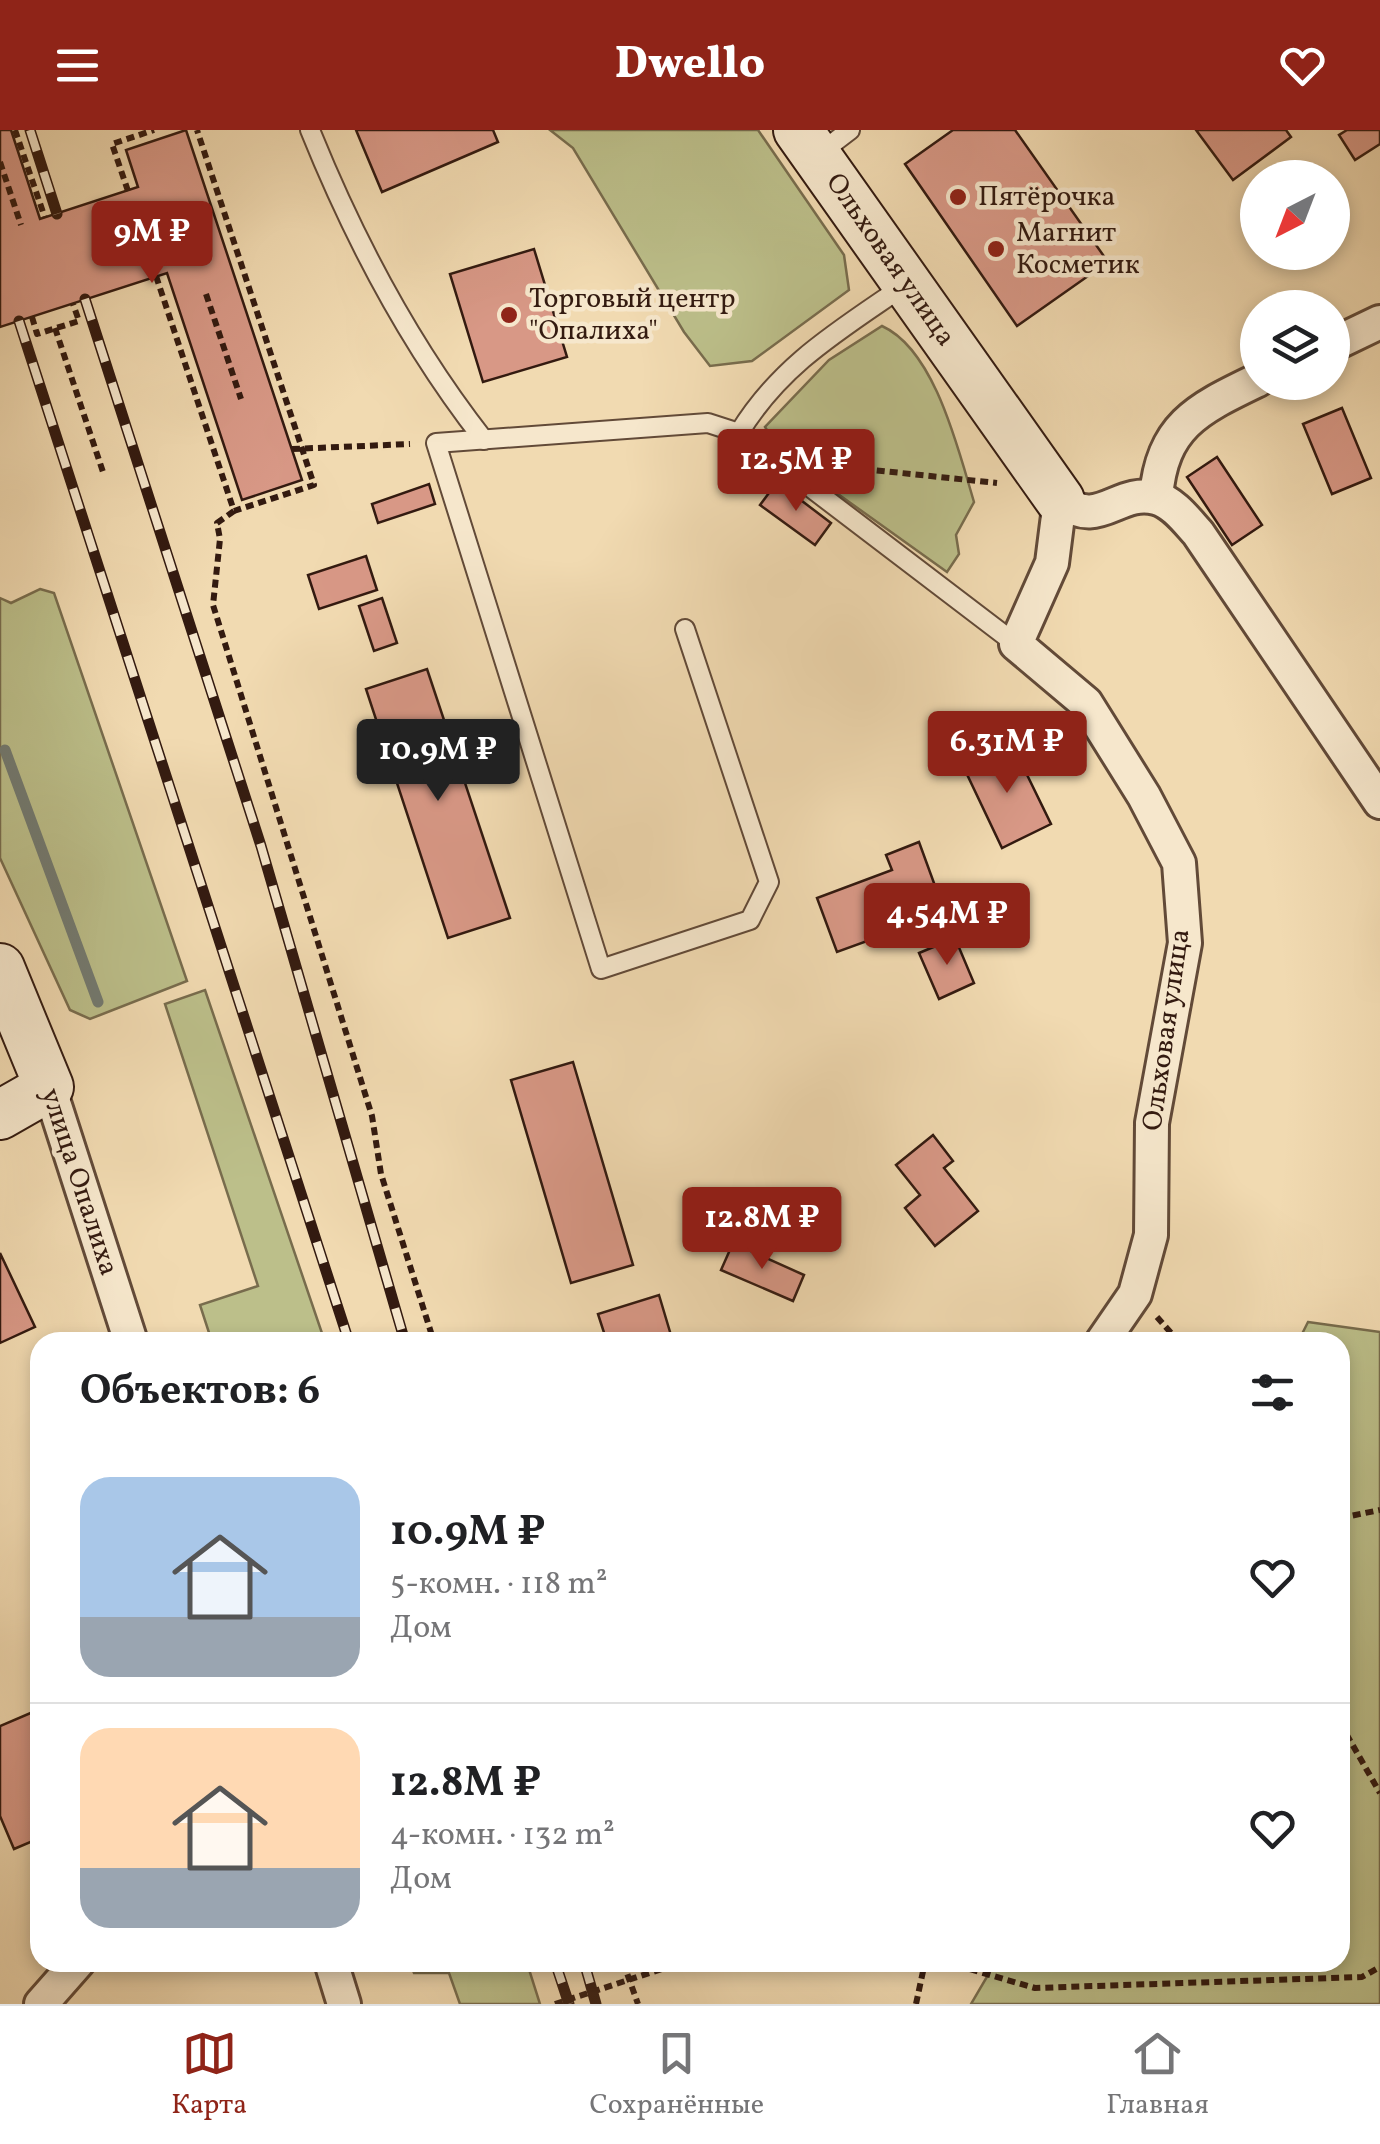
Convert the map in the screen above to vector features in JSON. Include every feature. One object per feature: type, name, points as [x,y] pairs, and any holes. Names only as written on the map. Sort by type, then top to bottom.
[{"type":"street","name":"Ольховая улица","points":[[821,139],[907,284],[1071,500]]},
{"type":"street","points":[[1350,336],[1380,322]]},
{"type":"street","points":[[1156,498],[1159,466],[1176,431],[1200,408],[1240,389]]},
{"type":"street","points":[[1016,644],[1052,564],[1071,500],[1156,498],[1174,508],[1198,533],[1380,802]]},
{"type":"street","name":"Ольховая улица","points":[[1016,644],[1086,703],[1180,863],[1185,944],[1152,1123],[1151,1235],[1136,1294],[1109,1332]]},
{"type":"street","name":"улица Опалиха","points":[[0,968],[49,1087],[128,1332]]},
{"type":"street","points":[[0,1115],[49,1087]]},
{"type":"street","points":[[41,2004],[69,1972]]},
{"type":"street","points":[[334,1972],[344,2004]]},
{"type":"lane","points":[[310,130],[344,216],[454,401],[484,440]]},
{"type":"lane","points":[[739,432],[776,382],[812,350],[907,284]]},
{"type":"lane","points":[[686,629],[769,882],[750,920],[601,968],[436,444],[708,423],[739,432],[1016,644]]},
{"type":"path","points":[[15,130],[44,218]]},
{"type":"path","points":[[128,191],[112,144],[154,130]]},
{"type":"path","points":[[196,130],[314,485],[234,511],[216,523],[220,539],[213,605],[372,1116],[381,1174],[431,1332]]},
{"type":"path","points":[[0,162],[21,225]]},
{"type":"path","points":[[156,276],[234,511]]},
{"type":"path","points":[[206,294],[240,399]]},
{"type":"path","points":[[32,317],[37,334],[79,320],[73,304]]},
{"type":"path","points":[[55,328],[104,475]]},
{"type":"path","points":[[292,449],[436,444]]},
{"type":"path","points":[[778,460],[1071,500]]},
{"type":"path","points":[[1350,1516],[1380,1510]]},
{"type":"path","points":[[1350,1740],[1380,1793]]},
{"type":"path","points":[[980,1972],[1035,1988],[1362,1976],[1380,1967]]},
{"type":"path","points":[[626,1972],[638,2004]]},
{"type":"path","points":[[555,2004],[654,1972]]},
{"type":"path","points":[[916,2004],[923,1972]]},
{"type":"green space","points":[[550,130],[758,130],[844,255],[849,290],[752,361],[710,366],[684,332],[573,148]]},
{"type":"green space","points":[[882,326],[901,338],[930,378],[952,429],[974,502],[956,535],[959,554],[947,572],[782,454],[765,427],[829,360]]},
{"type":"green space","points":[[40,589],[54,593],[187,981],[90,1019],[70,1010],[0,858],[0,598],[11,603]]},
{"type":"green space","points":[[205,990],[322,1332],[209,1332],[200,1305],[258,1286],[165,1004]]},
{"type":"green space","points":[[1308,1322],[1380,1332],[1380,2004],[971,2004],[990,1972],[1350,1972],[1350,1332],[1303,1332]]},
{"type":"green space","points":[[530,1972],[540,2004],[460,2004],[449,1973],[414,1973]]},
{"type":"building","points":[[0,130],[11,130],[40,219],[138,187],[126,150],[186,130],[302,480],[242,500],[167,273],[0,327]]},
{"type":"building","points":[[356,130],[493,130],[498,142],[382,192]]},
{"type":"building","points":[[953,130],[1015,130],[1108,262],[1017,326],[905,164]]},
{"type":"building","points":[[1196,130],[1286,130],[1291,137],[1260,160],[1240,160],[1240,175],[1233,180]]},
{"type":"building","points":[[1347,130],[1380,130],[1380,144],[1355,160],[1339,135]]},
{"type":"building","name":"Торговый центр \"Опалиха\"","points":[[534,249],[567,357],[483,382],[450,274]]},
{"type":"building","points":[[1342,408],[1371,478],[1332,494],[1303,424]]},
{"type":"building","points":[[1217,457],[1262,525],[1232,545],[1187,477]]},
{"type":"building","points":[[777,482],[831,523],[815,545],[760,505]]},
{"type":"building","points":[[429,484],[435,504],[378,523],[372,504]]},
{"type":"building","points":[[366,556],[377,590],[319,609],[308,575]]},
{"type":"building","points":[[382,598],[397,643],[374,651],[359,606]]},
{"type":"building","points":[[427,669],[510,918],[448,938],[366,689]]},
{"type":"building","points":[[1012,744],[1051,824],[1002,848],[964,768]]},
{"type":"building","points":[[919,842],[942,905],[911,916],[914,924],[837,952],[817,898],[892,870],[886,855]]},
{"type":"building","points":[[955,938],[974,983],[939,999],[919,953]]},
{"type":"building","points":[[573,1062],[633,1265],[571,1283],[511,1080]]},
{"type":"building","points":[[933,1135],[953,1161],[944,1168],[978,1211],[935,1246],[905,1208],[920,1195],[896,1165]]},
{"type":"building","points":[[733,1243],[804,1275],[793,1301],[721,1270]]},
{"type":"building","points":[[0,1253],[35,1327],[0,1343]]},
{"type":"building","points":[[659,1295],[670,1332],[604,1332],[598,1314]]},
{"type":"building","points":[[30,1713],[30,1842],[14,1849],[0,1816],[0,1726]]},
{"type":"waterway","points":[[5,750],[98,1002]]},
{"type":"railway","points":[[30,130],[57,214]]},
{"type":"railway","points":[[85,299],[261,846],[402,1332]]},
{"type":"railway","points":[[19,321],[346,1332]]},
{"type":"railway","points":[[558,1972],[569,2004]]},
{"type":"railway","points":[[587,1972],[596,2004]]},
{"type":"place","name":"Пятёрочка","points":[[958,197]]},
{"type":"place","name":"Магнит Косметик","points":[[996,249]]},
{"type":"place","name":"Торговый центр \"Опалиха\"","points":[[509,315]]}]
